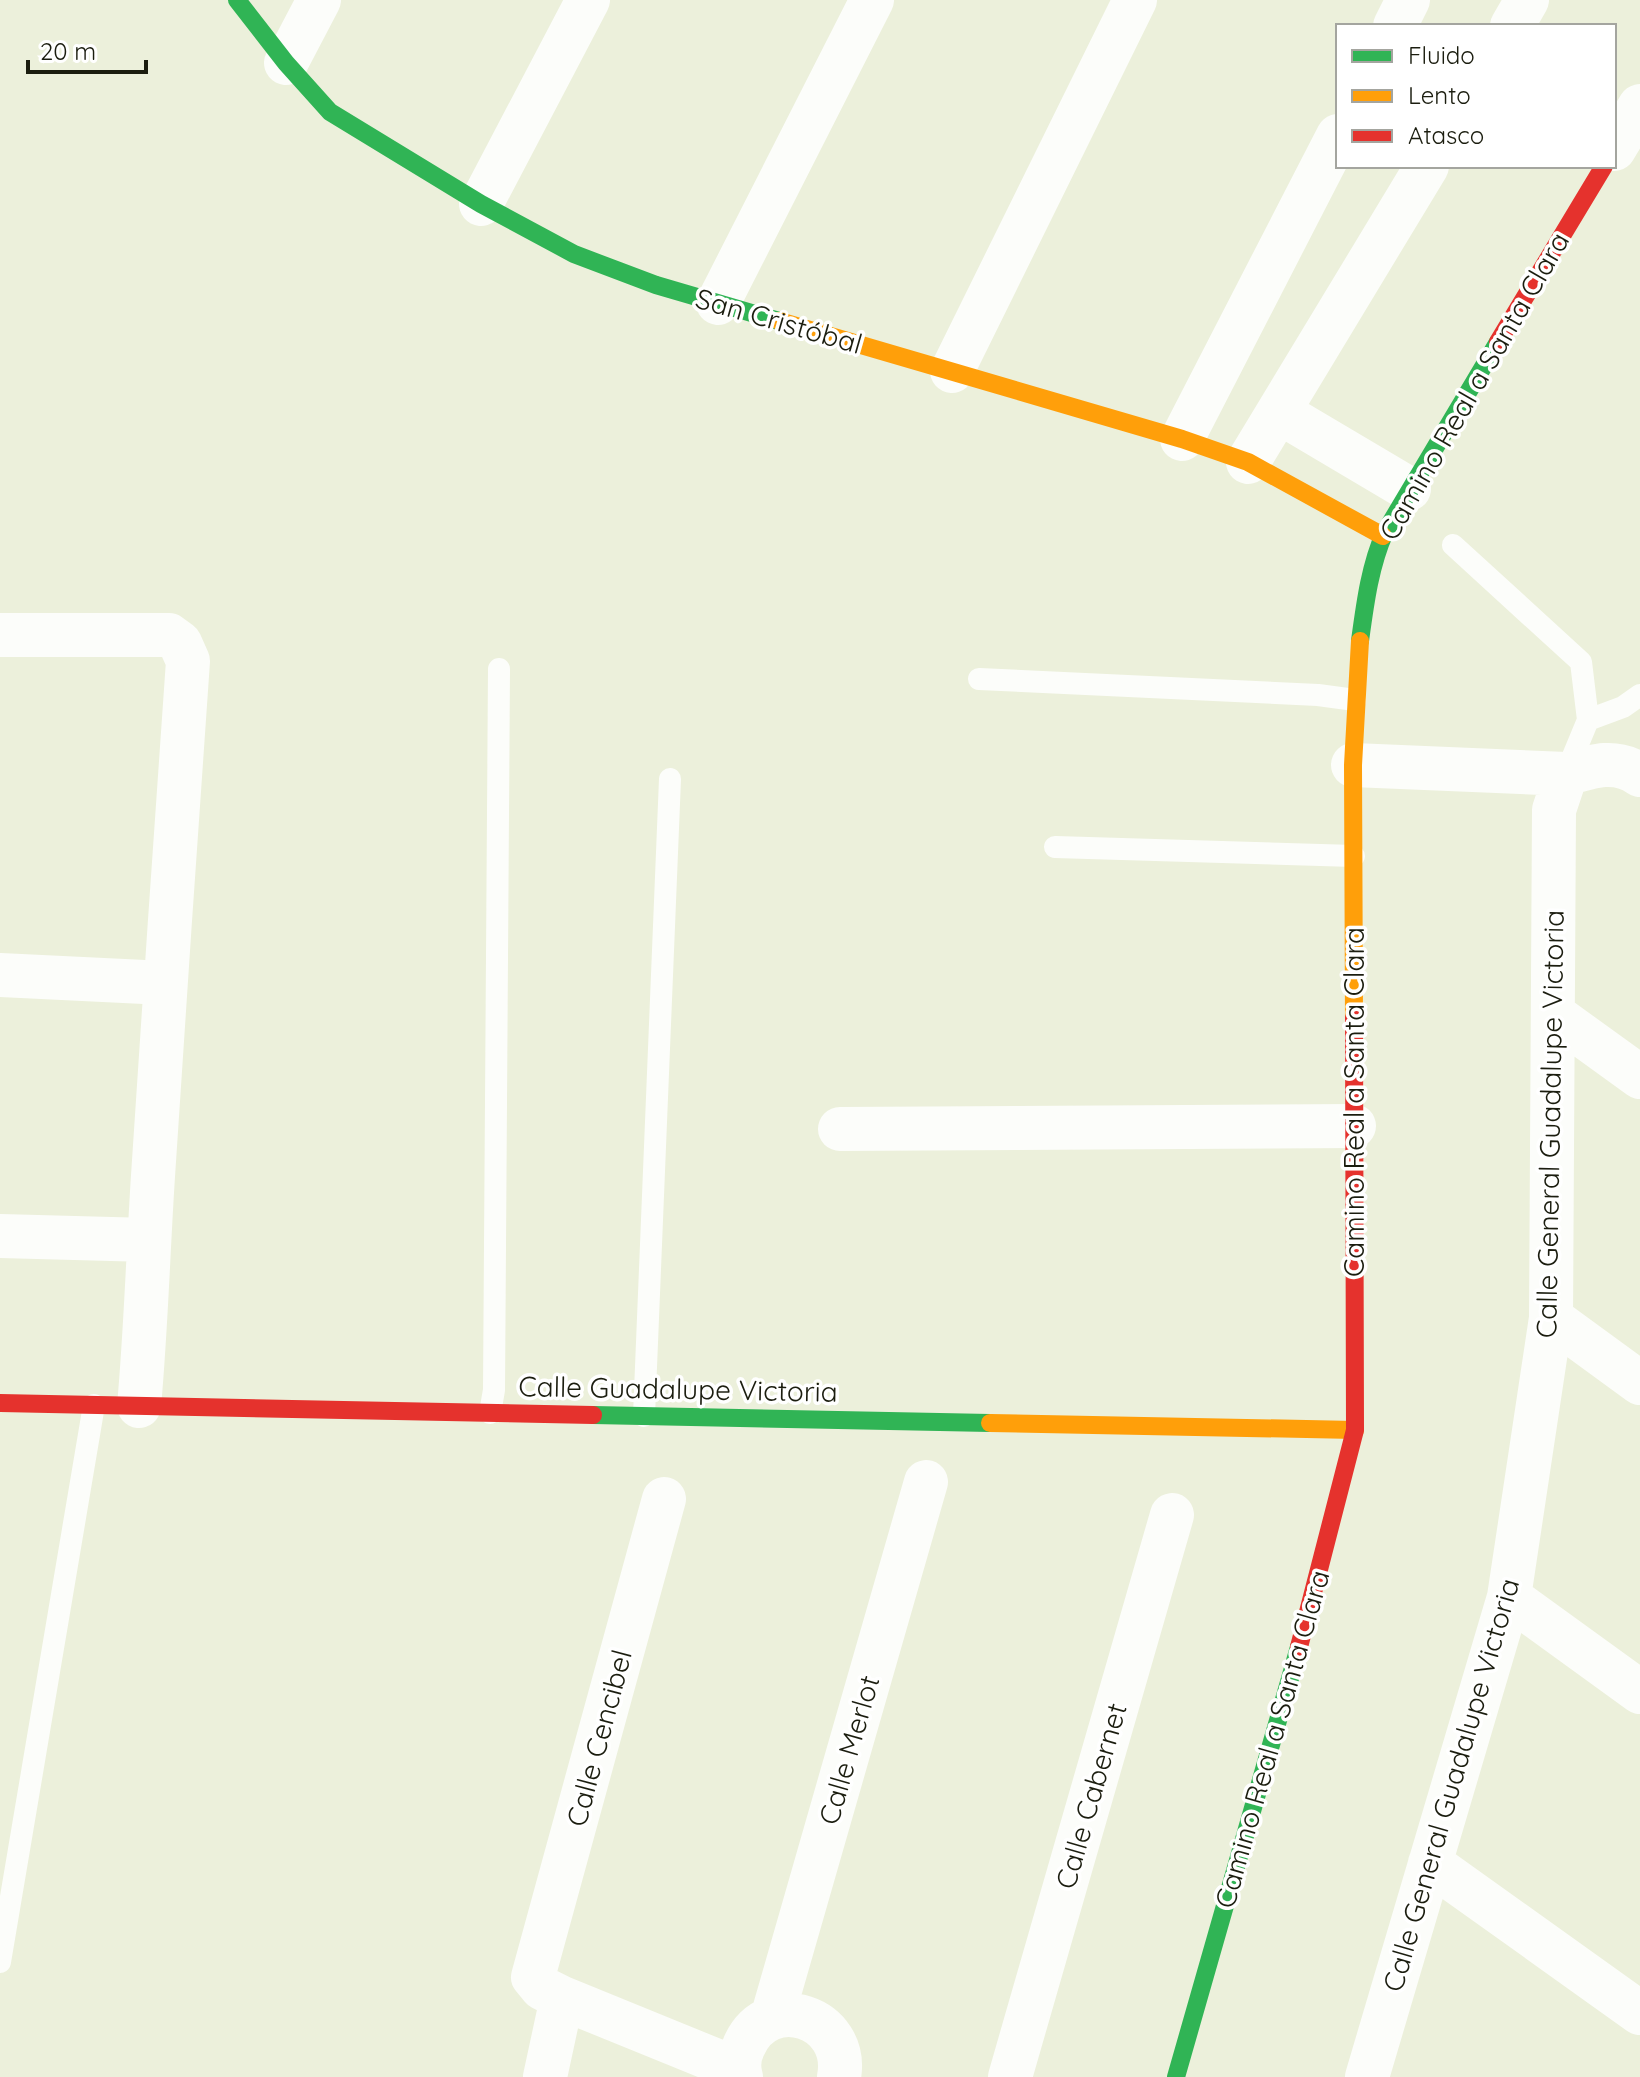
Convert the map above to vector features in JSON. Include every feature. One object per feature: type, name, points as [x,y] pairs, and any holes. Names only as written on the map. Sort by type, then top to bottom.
[{"type":"street","name":"San Cristóbal","points":[[237,0],[286,63],[330,112],[481,204],[574,254],[656,285],[1182,439],[1248,462],[1383,536]]},
{"type":"street","points":[[286,63],[319,0]]},
{"type":"street","points":[[481,204],[588,0]]},
{"type":"street","points":[[718,303],[872,0]]},
{"type":"street","points":[[952,371],[1135,0]]},
{"type":"street","points":[[1396,24],[1408,0]]},
{"type":"street","points":[[1513,24],[1527,0]]},
{"type":"street","points":[[1616,146],[1640,106]]},
{"type":"street","points":[[1182,439],[1336,140]]},
{"type":"street","points":[[1248,462],[1426,168]]},
{"type":"street","name":"Camino Real a Santa Clara","points":[[1176,2077],[1289,1684],[1355,1430],[1353,765],[1355,700],[1367,595],[1383,536],[1603,168]]},
{"type":"street","points":[[1279,412],[1409,489]]},
{"type":"street","points":[[0,635],[169,635],[180,643],[188,661],[139,1406]]},
{"type":"street","points":[[1353,765],[1566,774],[1592,766],[1613,764],[1640,775]]},
{"type":"street","name":"Calle General Guadalupe Victoria","points":[[1367,2077],[1509,1597],[1551,1318],[1554,810],[1566,774]]},
{"type":"street","points":[[0,975],[165,983]]},
{"type":"street","points":[[1553,1014],[1640,1077]]},
{"type":"street","points":[[840,1129],[1354,1126]]},
{"type":"street","points":[[0,1236],[149,1240]]},
{"type":"street","points":[[1551,1318],[1640,1383]]},
{"type":"street","name":"Calle Guadalupe Victoria","points":[[0,1403],[1355,1430]]},
{"type":"street","name":"Calle Merlot","points":[[772,2018],[926,1482]]},
{"type":"street","name":"Calle Cencibel","points":[[545,2077],[548,1987],[664,1499]]},
{"type":"street","name":"Calle Cabernet","points":[[1010,2077],[1172,1515]]},
{"type":"street","points":[[1509,1597],[1640,1692]]},
{"type":"street","points":[[1430,1863],[1640,2013]]},
{"type":"street","points":[[548,1987],[740,2074],[741,2054],[747,2039],[758,2026],[786,2015],[814,2020],[834,2040],[839,2053],[839,2077]]},
{"type":"lane","points":[[1453,545],[1581,662],[1588,720],[1566,774]]},
{"type":"lane","points":[[490,1413],[494,1375],[499,669]]},
{"type":"lane","points":[[979,679],[1318,695],[1355,700]]},
{"type":"lane","points":[[1588,720],[1623,707],[1640,695]]},
{"type":"lane","points":[[644,1416],[670,779]]},
{"type":"lane","points":[[1055,847],[1354,856]]},
{"type":"lane","points":[[0,1962],[94,1405]]},
{"type":"traffic: fast","points":[[237,0],[286,63],[330,112],[481,204],[574,254],[656,285],[779,321]]},
{"type":"traffic: fast","points":[[1360,641],[1372,571],[1385,532],[1498,342]]},
{"type":"traffic: fast","points":[[593,1415],[990,1423]]},
{"type":"traffic: fast","points":[[1176,2077],[1299,1647]]},
{"type":"traffic: slow","points":[[779,321],[1182,439],[1248,462],[1383,536]]},
{"type":"traffic: slow","points":[[1354,1018],[1353,765],[1360,641]]},
{"type":"traffic: slow","points":[[990,1423],[1355,1430]]},
{"type":"traffic: jam","points":[[1498,342],[1603,168]]},
{"type":"traffic: jam","points":[[1299,1647],[1355,1430],[1354,1018]]},
{"type":"traffic: jam","points":[[0,1403],[593,1415]]}]
